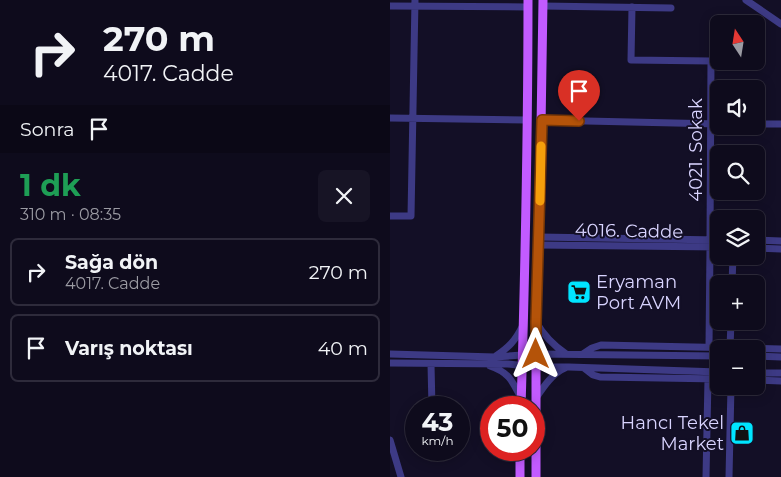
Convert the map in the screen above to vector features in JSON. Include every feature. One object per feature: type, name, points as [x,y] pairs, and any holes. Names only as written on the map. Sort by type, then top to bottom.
[{"type":"main road","points":[[536,396],[543,3]]},
{"type":"main road","points":[[522,396],[528,4]]},
{"type":"main road","points":[[520,461],[520,477]]},
{"type":"main road","points":[[536,461],[536,477]]},
{"type":"street","points":[[746,0],[781,24]]},
{"type":"street","points":[[390,216],[411,216],[415,3]]},
{"type":"street","points":[[390,6],[415,3],[528,4]]},
{"type":"street","points":[[543,3],[671,8]]},
{"type":"street","name":"4021. Sokak","points":[[632,7],[631,60],[711,61],[712,80]]},
{"type":"street","points":[[390,118],[527,120]]},
{"type":"street","points":[[542,120],[710,124]]},
{"type":"street","points":[[765,124],[781,124]]},
{"type":"street","name":"4021. Sokak","points":[[711,210],[715,135]]},
{"type":"street","points":[[765,240],[781,241]]},
{"type":"street","name":"4016. Cadde","points":[[538,241],[710,244]]},
{"type":"street","name":"4021. Sokak","points":[[709,347],[710,244]]},
{"type":"street","points":[[765,248],[781,248]]},
{"type":"street","points":[[536,322],[553,345],[566,354]]},
{"type":"street","points":[[495,357],[508,348],[524,325]]},
{"type":"street","points":[[583,354],[601,345],[709,347]]},
{"type":"street","points":[[765,349],[781,349]]},
{"type":"street","points":[[390,354],[495,357],[536,354],[710,356]]},
{"type":"street","points":[[765,356],[781,356]]},
{"type":"street","points":[[390,363],[508,364],[536,367],[710,372]]},
{"type":"street","points":[[431,364],[432,396]]},
{"type":"street","points":[[485,365],[499,369],[507,374],[519,396]]},
{"type":"street","points":[[537,396],[556,373],[570,367]]},
{"type":"street","points":[[584,368],[593,375],[600,377],[708,379],[706,477]]},
{"type":"street","points":[[765,373],[781,373]]},
{"type":"street","points":[[765,380],[781,381]]},
{"type":"street","points":[[729,477],[731,395]]},
{"type":"street","points":[[390,440],[401,477]]},
{"type":"slow traffic","points":[[540,201],[541,146]]},
{"type":"place","name":"Eryaman Port AVM","points":[[579,292]]},
{"type":"place","name":"Hancı Tekel Market","points":[[742,433]]},
{"type":"route","points":[[536,354],[542,120],[579,121]]}]
